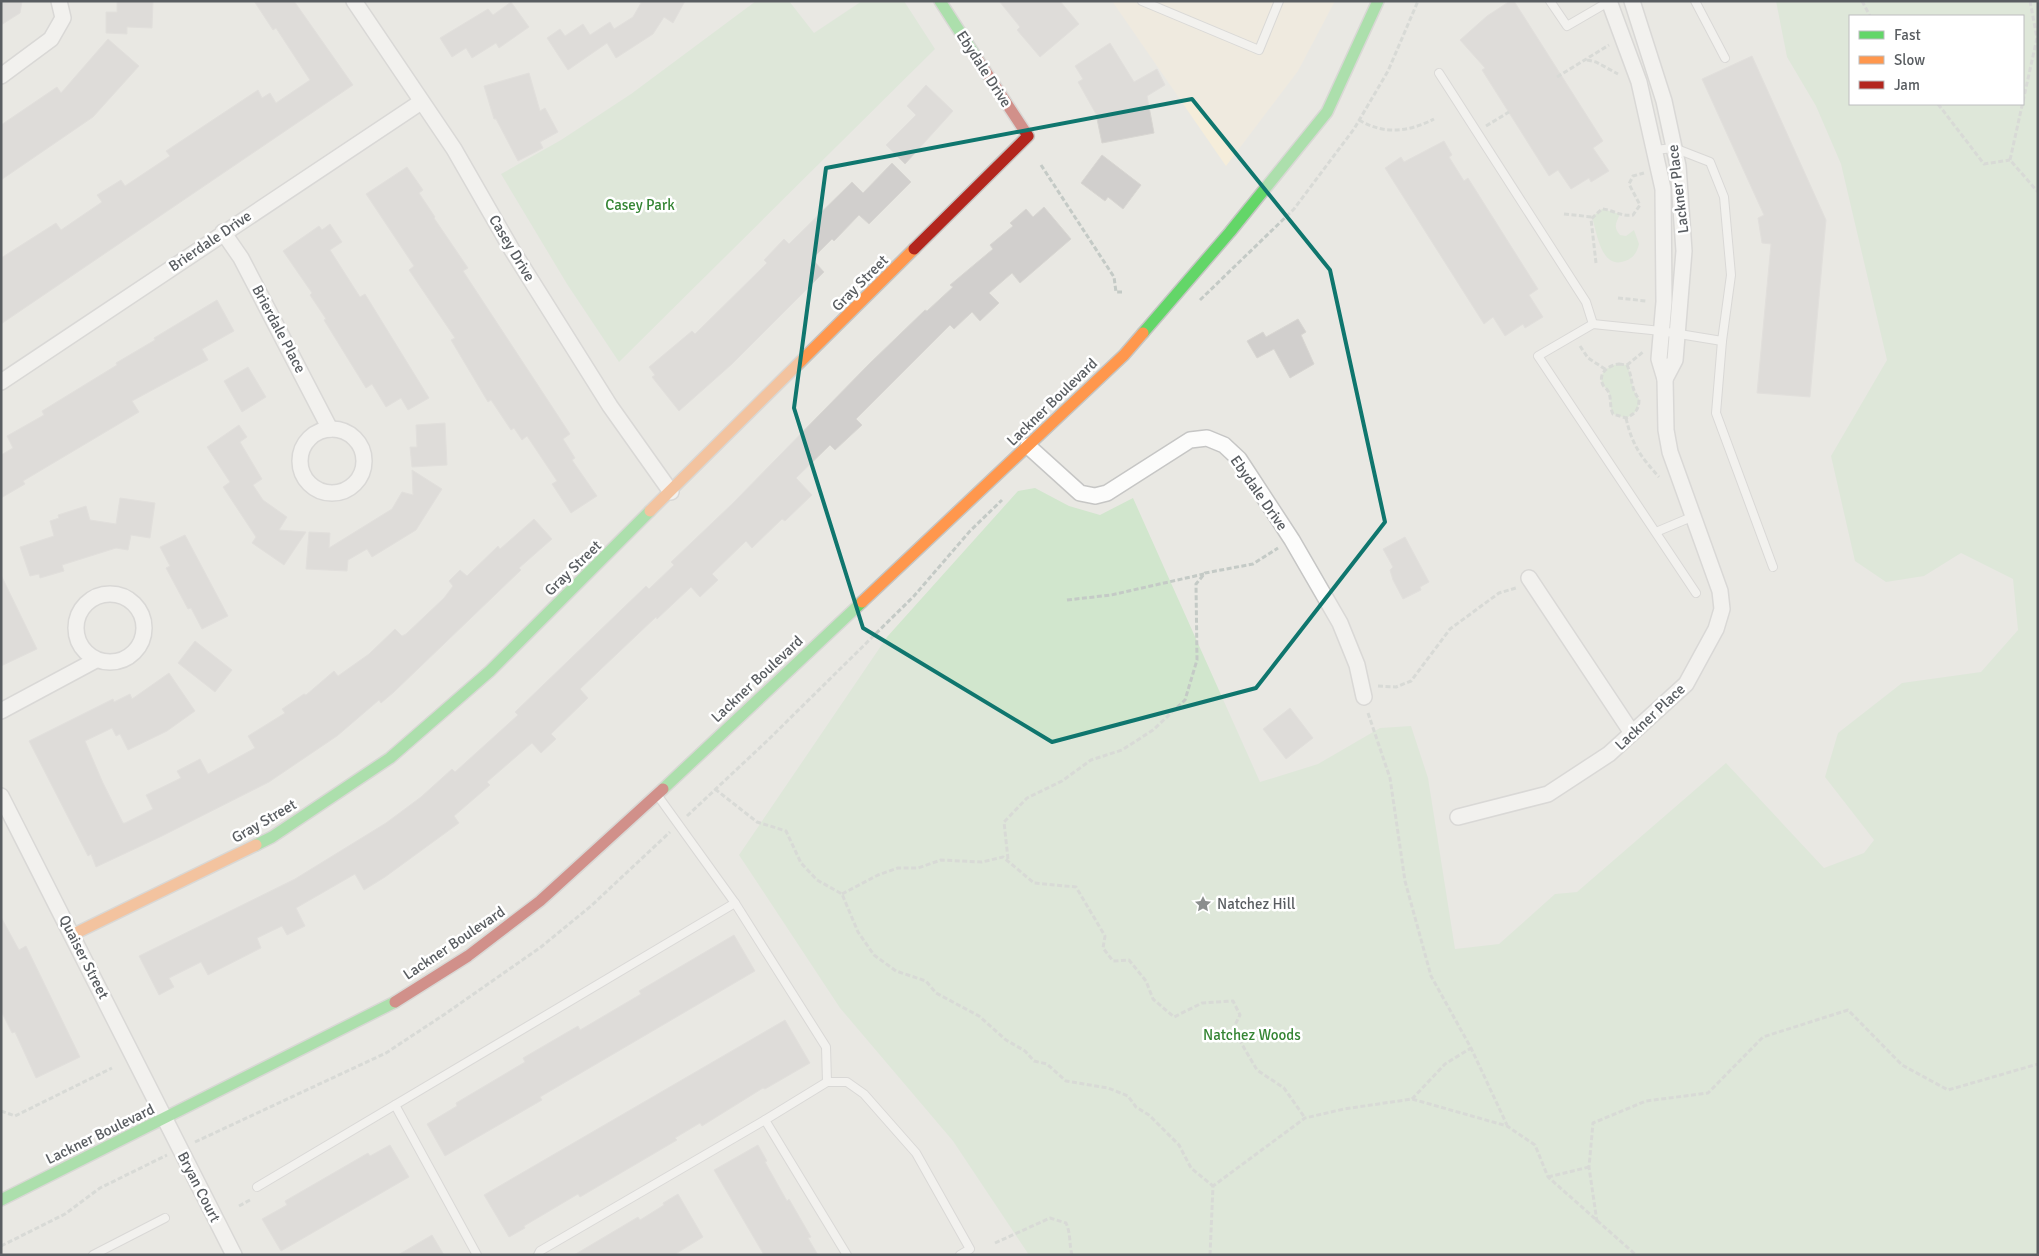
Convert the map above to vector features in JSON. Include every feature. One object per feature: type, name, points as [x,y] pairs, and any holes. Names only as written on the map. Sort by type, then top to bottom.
[{"type":"main road","name":"Ebydale Drive","points":[[940,1],[1028,136]]},
{"type":"main road","name":"Lackner Boulevard","points":[[1,1200],[386,1007],[468,956],[540,900],[657,794],[1124,355],[1224,239],[1327,112],[1378,1]]},
{"type":"main road","name":"Gray Street","points":[[72,935],[272,836],[390,758],[490,671],[1028,136]]},
{"type":"street","points":[[1,76],[52,39],[63,18],[59,1]]},
{"type":"street","name":"Casey Drive","points":[[354,1],[454,149],[512,250],[610,406],[671,492]]},
{"type":"street","name":"Lackner Place","points":[[1458,817],[1548,794],[1609,754],[1686,684],[1716,629],[1722,609],[1720,591],[1670,452],[1666,430],[1665,379],[1659,359],[1664,302],[1663,189],[1635,71],[1609,1]]},
{"type":"street","name":"Lackner Place","points":[[1632,1],[1664,101],[1678,166],[1684,251],[1679,334],[1675,360],[1665,379]]},
{"type":"street","name":"Brierdale Drive","points":[[1,382],[223,232],[421,102]]},
{"type":"street","name":"Brierdale Place","points":[[223,232],[240,258],[330,429]]},
{"type":"street","points":[[330,429],[342,430],[351,435],[359,443],[364,457],[361,476],[355,485],[340,493],[329,494],[316,490],[307,482],[301,471],[299,460],[305,443],[319,432],[330,429]]},
{"type":"street","name":"Ebydale Drive","points":[[1028,446],[1080,493],[1094,496],[1107,493],[1190,440],[1206,438],[1224,444],[1239,459],[1292,540],[1340,623],[1363,690]]},
{"type":"street","points":[[1532,583],[1632,733]]},
{"type":"street","points":[[1,711],[96,660],[115,662],[130,657],[138,648],[143,638],[144,626],[141,613],[134,603],[122,596],[101,595],[90,600],[78,615],[76,633],[79,644],[86,653],[96,660]]},
{"type":"street","name":"Quaiser Street","points":[[1,796],[165,1119]]},
{"type":"street","name":"Bryan Court","points":[[165,1119],[234,1255]]},
{"type":"lane","points":[[1142,1],[1259,50],[1280,1]]},
{"type":"lane","points":[[1550,1],[1567,26],[1609,1]]},
{"type":"lane","points":[[1695,1],[1725,58]]},
{"type":"lane","points":[[1439,73],[1586,302],[1593,324]]},
{"type":"lane","points":[[1654,150],[1674,148],[1710,162],[1724,197],[1731,275],[1722,341],[1716,413],[1773,567]]},
{"type":"lane","points":[[1696,593],[1538,356],[1593,324],[1661,331],[1722,341]]},
{"type":"lane","points":[[1656,532],[1694,516]]},
{"type":"lane","points":[[657,794],[735,903],[826,1047],[827,1082]]},
{"type":"lane","points":[[257,1187],[735,903]]},
{"type":"lane","points":[[538,1255],[540,1251],[827,1082],[847,1082],[864,1094],[916,1153],[970,1249],[960,1255]]},
{"type":"lane","points":[[395,1105],[477,1255]]},
{"type":"lane","points":[[765,1120],[847,1255]]},
{"type":"lane","points":[[92,1255],[165,1218]]},
{"type":"path","points":[[1862,1],[1869,15]]},
{"type":"path","points":[[2024,97],[2037,38],[2030,1]]},
{"type":"path","points":[[1557,77],[1610,45]]},
{"type":"path","points":[[1586,60],[1596,62],[1620,75],[1635,71]]},
{"type":"path","points":[[1939,105],[1984,164],[2010,160]]},
{"type":"path","points":[[2010,160],[2022,105]]},
{"type":"path","points":[[1477,132],[1509,112]]},
{"type":"path","points":[[1359,120],[1372,128],[1390,131],[1420,126],[1434,120]]},
{"type":"path","points":[[2010,160],[2038,192]]},
{"type":"path","points":[[1041,165],[1114,277],[1116,292],[1122,292]]},
{"type":"path","points":[[1564,214],[1592,217],[1602,209],[1611,210],[1625,216],[1633,215],[1640,205],[1629,184],[1633,176],[1659,171]]},
{"type":"path","points":[[1592,217],[1596,263]]},
{"type":"path","points":[[1618,298],[1646,301]]},
{"type":"path","points":[[1578,344],[1588,358],[1605,369]]},
{"type":"path","points":[[1627,365],[1632,375],[1632,391],[1639,399],[1639,407],[1634,414],[1626,418],[1613,414],[1609,407],[1609,392],[1603,384],[1602,376],[1605,369],[1610,365],[1627,365],[1642,352]]},
{"type":"path","points":[[1626,418],[1630,437],[1640,457],[1659,477]]},
{"type":"path","points":[[1067,600],[1137,590],[1205,573],[1253,564],[1292,540]]},
{"type":"path","points":[[1008,860],[1004,822],[1027,798],[1062,781],[1091,760],[1122,750],[1153,730],[1185,700],[1197,660],[1196,584],[1205,573]]},
{"type":"path","points":[[1507,1126],[1471,1048],[1431,976],[1405,881],[1390,778],[1376,741],[1363,690],[1404,685],[1416,675],[1442,637],[1450,629],[1505,590],[1532,583]]},
{"type":"path","points":[[715,789],[758,822],[786,830],[801,863],[817,880],[842,894],[858,932],[874,955],[896,971],[926,981],[936,993],[979,1016],[1006,1040],[1025,1050],[1034,1061],[1046,1064],[1066,1081],[1108,1088],[1128,1096],[1136,1107],[1150,1115],[1179,1145],[1191,1168],[1213,1186]]},
{"type":"path","points":[[842,894],[878,875],[898,868],[918,868],[941,860],[982,862],[1003,857],[1034,883],[1076,887],[1105,936],[1103,948],[1113,961],[1129,960],[1146,981],[1153,999],[1174,1017],[1202,1003],[1233,1001],[1240,1015],[1232,1029],[1257,1070],[1284,1088],[1305,1118]]},
{"type":"path","points":[[1597,1222],[1589,1167],[1593,1124],[1646,1100],[1708,1093],[1763,1037],[1848,1010],[1902,1065],[1948,1090],[2038,1064]]},
{"type":"path","points":[[1412,1099],[1445,1064],[1471,1048]]},
{"type":"path","points":[[1,1111],[15,1116],[112,1068]]},
{"type":"path","points":[[1213,1186],[1305,1118],[1412,1099],[1507,1126],[1535,1144],[1548,1177],[1636,1255]]},
{"type":"path","points":[[1,1246],[65,1214],[100,1188],[160,1158]]},
{"type":"path","points":[[1548,1177],[1589,1167]]},
{"type":"path","points":[[1210,1255],[1213,1186]]},
{"type":"path","points":[[239,1206],[250,1200]]},
{"type":"path","points":[[995,1243],[1050,1218],[1066,1223],[1070,1232],[1068,1243],[1072,1255]]},
{"type":"highlighted area","points":[[1192,99],[1330,270],[1385,522],[1256,688],[1052,742],[863,628],[794,408],[826,168]]},
{"type":"shaded area","points":[[1112,1],[1335,1],[1298,71],[1226,166]]},
{"type":"green space","name":"Casey Park","points":[[756,1],[789,1],[814,33],[862,1],[904,1],[935,49],[619,362],[567,284],[501,174],[561,140],[631,94]]},
{"type":"green space","name":"Natchez Woods","points":[[1776,1],[2038,1],[2038,1255],[1029,1255],[953,1141],[840,1008],[739,855],[887,637],[1018,491],[1035,488],[1069,506],[1100,515],[1133,498],[1260,782],[1318,764],[1380,728],[1411,726],[1428,778],[1455,949],[1499,944],[1555,894],[1577,892],[1726,763],[1824,868],[1864,853],[1874,840],[1825,777],[1838,733],[1902,683],[1981,672],[2018,630],[2013,579],[1961,553],[1924,576],[1886,582],[1855,561],[1831,456],[1887,360],[1841,164],[1816,106],[1787,57]]},
{"type":"green space","points":[[1602,209],[1620,214],[1616,227],[1620,235],[1626,236],[1634,230],[1639,244],[1635,254],[1628,260],[1617,262],[1610,260],[1601,248],[1592,217]]},
{"type":"green space","points":[[1619,364],[1627,365],[1634,391],[1639,399],[1636,411],[1626,418],[1613,414],[1608,390],[1602,381],[1605,370]]},
{"type":"building","points":[[1,1],[22,1],[20,13],[1,25]]},
{"type":"building","points":[[117,1],[153,1],[152,28],[127,27],[127,34],[106,33],[106,12],[117,12]]},
{"type":"building","points":[[254,1],[294,1],[353,85],[1,324],[1,258],[56,223],[61,230],[102,202],[97,195],[121,180],[125,186],[170,156],[166,151],[258,90],[262,98],[270,93],[276,103],[310,80],[276,28],[273,30]]},
{"type":"building","points":[[637,1],[685,1],[673,23],[664,17],[653,34],[616,58],[607,43],[568,70],[547,38],[560,29],[565,36],[583,24],[590,35],[610,22],[614,29],[633,17],[641,3]]},
{"type":"building","points":[[999,1],[1060,1],[1079,24],[1040,57],[1017,30],[1020,27]]},
{"type":"building","points":[[1510,1],[1514,1],[1603,141],[1593,148],[1609,171],[1591,182],[1589,178],[1571,189],[1558,170],[1549,176],[1482,70],[1485,68],[1460,40],[1487,16]]},
{"type":"building","points":[[511,2],[529,27],[499,48],[496,43],[472,58],[466,48],[452,57],[440,38],[488,9],[493,15]]},
{"type":"building","points":[[108,39],[139,66],[93,117],[1,180],[1,125],[57,87],[61,93]]},
{"type":"building","points":[[1110,43],[1134,82],[1157,69],[1165,85],[1147,96],[1154,133],[1102,143],[1096,114],[1078,82],[1083,79],[1075,66]]},
{"type":"building","points":[[1752,56],[1826,220],[1810,397],[1757,393],[1771,244],[1762,243],[1758,218],[1764,215],[1702,79]]},
{"type":"building","points":[[529,73],[540,111],[545,108],[558,132],[540,142],[543,148],[518,161],[496,119],[494,119],[484,86]]},
{"type":"building","points":[[926,85],[953,111],[905,164],[886,145],[916,115],[907,106]]},
{"type":"building","points":[[1444,141],[1452,155],[1449,157],[1464,181],[1468,178],[1538,289],[1529,295],[1543,317],[1525,328],[1523,324],[1505,336],[1493,317],[1484,324],[1385,168],[1401,157],[1404,162]]},
{"type":"building","points":[[1102,155],[1141,185],[1123,209],[1108,197],[1105,201],[1081,183]]},
{"type":"building","points":[[892,163],[911,182],[869,224],[859,215],[834,241],[832,239],[812,259],[824,272],[732,364],[679,411],[652,377],[655,375],[649,367],[692,331],[695,334],[767,263],[764,260],[784,239],[789,244],[852,182],[863,193]]},
{"type":"building","points":[[407,167],[423,190],[419,193],[434,218],[468,268],[463,271],[570,434],[563,439],[575,458],[572,460],[597,496],[571,513],[552,484],[557,481],[527,436],[522,440],[514,428],[511,430],[491,400],[488,402],[451,340],[455,338],[409,270],[414,266],[366,194]]},
{"type":"building","points":[[1044,207],[1071,239],[1020,283],[1012,273],[989,293],[999,303],[980,321],[972,312],[954,329],[950,325],[856,419],[862,425],[835,450],[830,445],[796,478],[812,495],[785,521],[782,519],[752,548],[746,541],[712,574],[718,580],[700,597],[691,587],[657,619],[656,617],[580,689],[588,698],[551,734],[556,739],[541,753],[532,743],[487,782],[490,785],[454,816],[459,823],[385,877],[364,890],[355,874],[296,908],[305,926],[287,935],[282,926],[257,938],[261,948],[208,975],[201,962],[169,978],[174,987],[159,995],[139,956],[295,879],[386,823],[421,797],[452,769],[455,772],[518,715],[515,712],[646,586],[649,589],[674,565],[671,562],[733,503],[869,364],[925,310],[927,311],[953,287],[950,285],[993,249],[990,245],[1013,226],[1010,223],[1026,209],[1033,217]]},
{"type":"building","points":[[330,224],[342,242],[330,250],[360,297],[365,294],[429,398],[408,410],[401,398],[386,407],[372,384],[366,388],[324,320],[326,319],[310,295],[312,293],[283,251],[319,226],[322,230]]},
{"type":"building","points":[[217,300],[234,331],[202,349],[208,360],[132,401],[139,412],[23,481],[25,484],[1,498],[1,455],[13,448],[7,436],[44,415],[42,411],[117,365],[116,363],[155,340],[154,338]]},
{"type":"building","points":[[1298,319],[1306,332],[1301,335],[1314,364],[1290,378],[1274,349],[1257,358],[1247,341],[1263,332],[1266,337]]},
{"type":"building","points":[[248,367],[266,397],[242,412],[224,381]]},
{"type":"building","points":[[445,423],[447,465],[412,467],[410,447],[417,447],[416,425]]},
{"type":"building","points":[[239,425],[247,437],[240,442],[262,479],[253,485],[263,500],[287,517],[279,530],[306,532],[284,565],[252,543],[256,537],[223,487],[230,482],[207,447]]},
{"type":"building","points":[[412,470],[442,489],[416,530],[372,557],[367,549],[348,560],[347,571],[306,569],[309,532],[330,533],[329,548],[392,509],[402,492],[413,495]]},
{"type":"building","points":[[120,498],[155,503],[150,538],[131,535],[128,550],[116,548],[62,565],[64,571],[40,578],[39,574],[30,576],[20,547],[54,536],[50,521],[59,518],[58,515],[86,506],[90,520],[116,524]]},
{"type":"building","points":[[534,519],[552,539],[519,568],[521,570],[381,703],[379,700],[337,736],[269,782],[96,867],[91,854],[88,856],[29,741],[113,699],[114,702],[130,694],[132,699],[169,673],[195,711],[167,731],[128,750],[120,734],[116,736],[112,728],[85,741],[103,783],[123,823],[125,823],[153,809],[146,795],[181,778],[177,771],[200,759],[208,774],[255,748],[248,736],[285,713],[282,709],[304,694],[306,695],[334,671],[338,676],[369,654],[395,629],[402,636],[406,634],[444,598],[453,586],[449,581],[460,570],[467,576],[498,546],[500,549]]},
{"type":"building","points":[[185,535],[228,616],[202,629],[191,608],[188,609],[166,568],[170,566],[160,547]]},
{"type":"building","points":[[1405,537],[1429,582],[1420,587],[1421,590],[1403,599],[1393,580],[1390,570],[1393,567],[1383,549]]},
{"type":"building","points":[[1,575],[37,649],[1,666]]},
{"type":"building","points":[[195,641],[232,670],[215,692],[178,663]]},
{"type":"building","points":[[1290,708],[1313,738],[1286,759],[1263,729]]},
{"type":"building","points":[[1,917],[19,950],[26,946],[80,1057],[36,1078],[15,1032],[12,1033],[1,1011]]},
{"type":"building","points":[[734,935],[755,971],[540,1097],[542,1100],[445,1156],[427,1124],[457,1106],[456,1103],[525,1062],[523,1058],[578,1026],[580,1030],[641,994],[639,991]]},
{"type":"building","points":[[785,1020],[810,1063],[765,1089],[763,1088],[702,1126],[700,1123],[675,1138],[677,1140],[580,1197],[578,1194],[509,1237],[484,1195]]},
{"type":"building","points":[[390,1145],[409,1177],[281,1251],[262,1219],[287,1205],[285,1201],[368,1153],[370,1156]]},
{"type":"building","points":[[758,1145],[767,1161],[765,1162],[787,1201],[789,1199],[811,1237],[808,1238],[818,1255],[764,1255],[714,1170]]},
{"type":"building","points":[[678,1194],[703,1237],[674,1255],[574,1255],[638,1217],[640,1220]]},
{"type":"building","points":[[432,1235],[444,1255],[398,1255]]},
{"type":"traffic: fast","points":[[940,1],[978,60]]},
{"type":"traffic: fast","points":[[1143,333],[1230,232],[1327,112],[1378,1]]},
{"type":"traffic: fast","points":[[256,845],[272,837],[390,758],[490,671],[650,511]]},
{"type":"traffic: fast","points":[[663,789],[862,602]]},
{"type":"traffic: fast","points":[[1,1200],[395,1002]]},
{"type":"traffic: slow","points":[[650,511],[914,249]]},
{"type":"traffic: slow","points":[[862,602],[1124,355],[1143,333]]},
{"type":"traffic: slow","points":[[72,935],[256,845]]},
{"type":"traffic: jam","points":[[914,249],[1028,136],[978,60]]},
{"type":"traffic: jam","points":[[395,1002],[468,956],[540,901],[663,789]]},
{"type":"place","name":"Natchez Hill","points":[[1203,904]]}]
